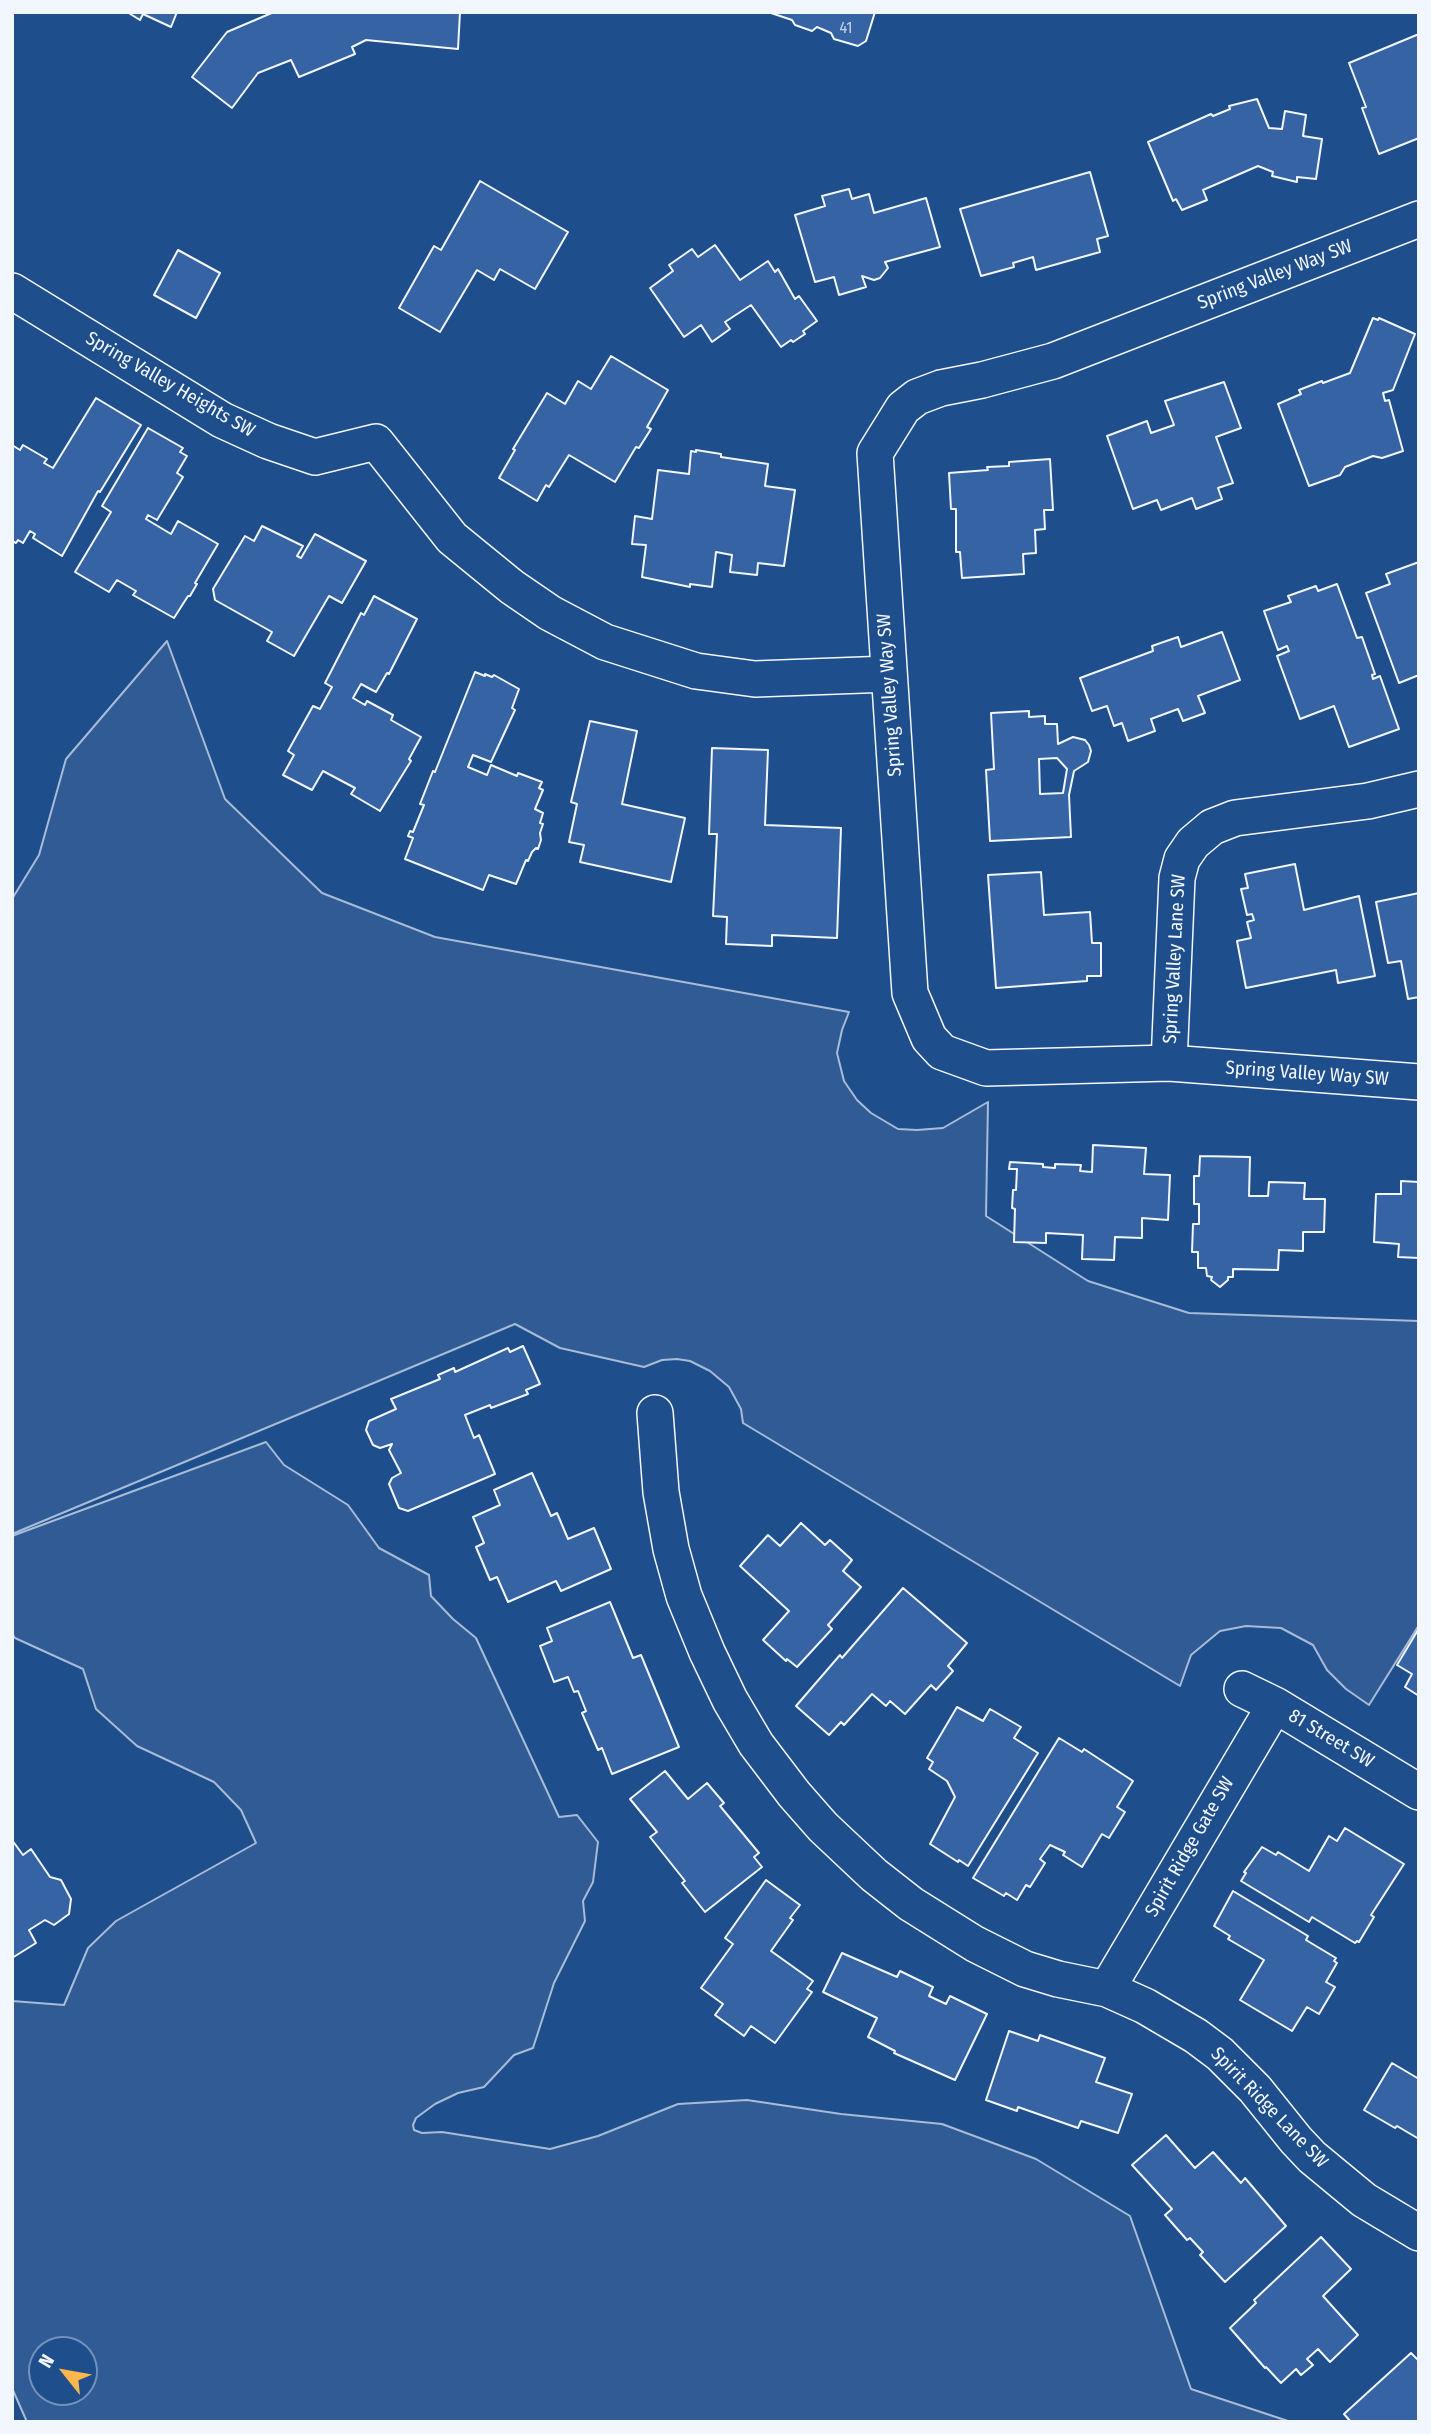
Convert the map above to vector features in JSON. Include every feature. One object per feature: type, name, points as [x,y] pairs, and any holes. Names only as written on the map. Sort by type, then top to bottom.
[{"type":"street","name":"Spring Valley Way SW","points":[[1419,219],[1053,361],[941,388],[917,397],[903,408],[875,453],[910,993],[929,1038],[942,1052],[986,1068],[1169,1063],[1419,1082]]},
{"type":"street","name":"Spring Valley Heights SW","points":[[12,291],[222,420],[268,441],[315,457],[376,442],[452,538],[550,613],[605,642],[696,671],[755,679],[889,674]]},
{"type":"street","name":"Spring Valley Lane SW","points":[[1169,1063],[1177,878],[1182,859],[1193,843],[1212,827],[1235,818],[1368,801],[1419,789]]},
{"type":"street","name":"Spirit Ridge Lane SW","points":[[655,1413],[661,1492],[671,1549],[684,1597],[730,1700],[755,1744],[794,1794],[854,1858],[911,1903],[951,1930],[1025,1969],[1107,1989],[1172,2021],[1220,2054],[1255,2089],[1312,2157],[1364,2200],[1419,2233]]},
{"type":"street","name":"81 Street SW","points":[[1242,1689],[1275,1705],[1419,1792]]},
{"type":"street","name":"Spirit Ridge Gate SW","points":[[1107,1989],[1275,1705]]},
{"type":"shaded area","points":[[167,641],[225,799],[322,893],[435,937],[849,1012],[837,1053],[844,1081],[857,1100],[871,1113],[898,1129],[917,1130],[943,1128],[988,1102],[986,1216],[1088,1281],[1189,1313],[1419,1321],[1419,1625],[1369,1705],[1346,1689],[1327,1670],[1313,1645],[1281,1628],[1246,1626],[1220,1631],[1191,1655],[1180,1686],[743,1423],[741,1409],[729,1387],[710,1371],[690,1361],[677,1359],[662,1360],[644,1367],[560,1348],[515,1324],[12,1534],[12,899],[39,855],[66,759]]},
{"type":"shaded area","points":[[266,1442],[284,1465],[348,1505],[379,1548],[429,1575],[431,1596],[476,1638],[559,1817],[577,1815],[598,1842],[593,1882],[583,1901],[585,1921],[554,1983],[533,2048],[514,2055],[484,2087],[458,2093],[435,2104],[416,2118],[414,2130],[550,2149],[598,2136],[678,2104],[747,2100],[841,2114],[942,2124],[1036,2159],[1130,2216],[1191,2389],[1291,2422],[27,2422],[12,2388],[12,2001],[64,2005],[88,1948],[116,1921],[256,1843],[241,1810],[214,1782],[137,1746],[96,1709],[83,1669],[15,1638],[12,1633],[12,1536]]},
{"type":"building","points":[[127,12],[177,12],[171,27],[143,14],[140,20]]},
{"type":"building","points":[[274,12],[460,12],[458,49],[366,40],[352,47],[355,54],[299,77],[291,60],[258,73],[232,108],[192,77],[227,32]]},
{"type":"building","points":[[768,12],[875,12],[866,41],[858,46],[834,39],[831,33],[817,27],[812,31],[795,25],[792,20]]},
{"type":"building","points":[[1419,34],[1419,138],[1379,154],[1362,108],[1366,107],[1349,63]]},
{"type":"building","points":[[1257,99],[1269,128],[1282,129],[1285,111],[1306,115],[1303,136],[1322,139],[1316,179],[1297,177],[1297,182],[1272,176],[1273,172],[1258,166],[1203,190],[1207,200],[1182,210],[1176,199],[1173,201],[1148,142],[1211,114],[1213,116],[1230,109],[1229,106]]},
{"type":"building","points":[[1090,172],[1108,236],[1097,239],[1100,252],[1036,270],[1033,257],[1013,263],[1014,267],[981,276],[960,209]]},
{"type":"building","points":[[480,181],[568,232],[535,289],[500,269],[494,280],[477,270],[440,332],[399,308],[434,246],[441,250]]},
{"type":"building","points":[[849,189],[852,199],[869,194],[874,213],[926,198],[940,247],[885,262],[888,268],[880,278],[874,280],[862,276],[866,287],[839,295],[834,277],[815,282],[795,215],[825,206],[822,196]]},
{"type":"building","points":[[715,245],[740,280],[768,261],[775,272],[778,269],[795,299],[799,296],[817,321],[803,331],[805,334],[781,347],[751,305],[725,322],[730,329],[712,342],[701,325],[684,337],[650,288],[673,271],[669,265],[692,249],[698,257]]},
{"type":"building","points":[[178,250],[220,273],[196,318],[154,295]]},
{"type":"building","points":[[1373,318],[1379,318],[1415,334],[1393,390],[1383,393],[1385,401],[1389,400],[1403,451],[1382,458],[1373,456],[1345,467],[1340,475],[1309,486],[1278,404],[1301,394],[1299,390],[1350,373]]},
{"type":"building","points":[[611,356],[668,390],[647,427],[651,429],[639,448],[636,447],[615,482],[569,455],[537,501],[499,478],[547,393],[565,404],[578,381],[591,389]]},
{"type":"building","points":[[1224,382],[1241,428],[1216,437],[1233,483],[1218,488],[1222,499],[1196,509],[1192,498],[1161,510],[1157,500],[1133,509],[1107,436],[1147,421],[1151,433],[1174,425],[1165,401]]},
{"type":"building","points":[[96,398],[141,425],[100,492],[98,491],[62,556],[33,538],[35,534],[30,531],[23,543],[12,541],[12,445],[20,450],[23,445],[47,459],[44,463],[53,468]]},
{"type":"building","points":[[148,428],[183,448],[180,452],[187,456],[177,473],[183,477],[157,520],[148,515],[146,519],[171,534],[178,521],[218,544],[190,596],[174,618],[133,595],[136,591],[117,580],[109,592],[75,572],[111,512],[102,506]]},
{"type":"building","points":[[691,451],[768,464],[765,486],[795,490],[784,566],[758,563],[757,575],[730,572],[732,555],[716,552],[712,587],[690,584],[690,587],[642,577],[646,545],[632,544],[635,516],[652,519],[658,470],[689,474]]},
{"type":"building","points":[[1050,459],[1053,510],[1044,510],[1045,529],[1035,530],[1036,553],[1023,554],[1024,574],[962,578],[960,552],[956,552],[956,509],[951,509],[949,473],[988,470],[987,467],[1009,466],[1009,462]]},
{"type":"building","points":[[262,526],[303,546],[297,556],[301,558],[315,534],[366,561],[342,603],[329,596],[294,656],[267,641],[272,632],[215,600],[213,589],[245,536],[254,541]]},
{"type":"building","points":[[1419,562],[1419,675],[1399,683],[1366,593],[1390,584],[1386,574]]},
{"type":"building","points":[[1337,584],[1357,638],[1362,637],[1375,674],[1372,675],[1373,679],[1380,676],[1399,729],[1349,747],[1334,706],[1300,719],[1277,656],[1289,651],[1287,646],[1278,650],[1264,611],[1291,602],[1288,596],[1316,586],[1318,591]]},
{"type":"building","points":[[374,596],[417,619],[389,674],[387,673],[376,692],[361,684],[353,698],[365,705],[367,701],[393,715],[391,720],[421,737],[409,759],[411,761],[380,811],[351,794],[355,788],[323,771],[312,790],[283,775],[294,755],[288,751],[313,706],[320,709],[332,687],[325,683],[361,613],[364,615]]},
{"type":"building","points":[[1222,632],[1240,680],[1198,696],[1205,713],[1183,721],[1178,709],[1151,719],[1155,731],[1128,741],[1122,723],[1114,726],[1107,706],[1092,711],[1080,678],[1153,651],[1152,646],[1178,637],[1181,647]]},
{"type":"building","points":[[475,672],[485,676],[494,675],[519,689],[512,708],[515,710],[491,762],[473,755],[468,767],[487,775],[491,765],[517,776],[518,773],[542,782],[539,788],[543,790],[535,809],[543,813],[538,849],[526,860],[516,884],[489,875],[483,890],[405,859],[413,838],[408,836],[410,831],[413,832],[424,805],[420,804]]},
{"type":"building","points":[[1029,711],[1029,717],[1045,716],[1045,724],[1057,724],[1058,744],[1073,737],[1085,740],[1089,745],[1091,751],[1088,762],[1074,771],[1069,795],[1071,837],[990,841],[986,770],[994,769],[991,713]],"holes":[[[1057,758],[1067,769],[1063,793],[1040,794],[1039,759]]]},
{"type":"building","points":[[590,721],[637,731],[622,804],[685,818],[671,882],[580,862],[584,845],[569,842],[577,804],[571,802]]},
{"type":"building","points":[[712,748],[768,750],[765,825],[841,828],[837,938],[772,935],[772,946],[726,944],[727,917],[713,916],[717,834],[709,834]]},
{"type":"building","points":[[1295,864],[1304,910],[1359,896],[1375,976],[1338,983],[1336,970],[1246,988],[1237,941],[1251,938],[1247,922],[1254,920],[1252,914],[1247,915],[1241,889],[1248,888],[1245,874]]},
{"type":"building","points":[[1041,872],[1044,915],[1090,912],[1092,943],[1101,943],[1101,976],[1087,976],[1087,981],[996,988],[988,875]]},
{"type":"building","points":[[1419,893],[1419,997],[1408,999],[1401,961],[1388,963],[1376,902]]},
{"type":"building","points":[[1093,1145],[1146,1148],[1144,1174],[1170,1175],[1168,1220],[1142,1218],[1142,1238],[1115,1237],[1114,1260],[1082,1259],[1083,1235],[1046,1233],[1046,1243],[1014,1242],[1015,1209],[1012,1208],[1017,1169],[1009,1169],[1010,1162],[1043,1164],[1043,1167],[1055,1168],[1055,1164],[1081,1165],[1080,1171],[1092,1172]]},
{"type":"building","points":[[1200,1156],[1250,1157],[1249,1196],[1268,1196],[1269,1182],[1305,1183],[1304,1199],[1325,1199],[1324,1232],[1303,1232],[1303,1251],[1279,1250],[1278,1270],[1233,1269],[1233,1277],[1228,1277],[1220,1287],[1211,1280],[1212,1277],[1207,1276],[1206,1268],[1198,1268],[1198,1252],[1192,1252],[1193,1224],[1199,1224],[1199,1204],[1194,1204],[1194,1176],[1199,1176]]},
{"type":"building","points":[[1401,1181],[1419,1182],[1419,1258],[1398,1257],[1399,1244],[1374,1242],[1376,1194],[1401,1194]]},
{"type":"building","points":[[523,1346],[540,1384],[526,1390],[528,1394],[465,1415],[474,1438],[479,1435],[495,1474],[408,1511],[399,1508],[389,1484],[392,1478],[401,1473],[389,1450],[392,1444],[380,1448],[373,1445],[366,1430],[369,1421],[396,1409],[391,1399],[440,1379],[438,1375],[454,1368],[455,1372],[508,1348],[510,1352]]},
{"type":"building","points":[[532,1473],[551,1516],[557,1513],[568,1539],[594,1528],[611,1569],[561,1591],[556,1581],[508,1602],[497,1577],[490,1580],[476,1547],[484,1543],[473,1517],[500,1505],[494,1490]]},
{"type":"building","points":[[801,1523],[825,1545],[830,1540],[852,1560],[843,1571],[861,1587],[828,1625],[832,1629],[797,1667],[787,1659],[786,1661],[763,1640],[789,1611],[740,1566],[768,1535],[780,1546]]},
{"type":"building","points":[[903,1588],[967,1643],[948,1666],[953,1671],[936,1690],[931,1685],[905,1714],[890,1701],[886,1706],[872,1694],[844,1725],[841,1722],[829,1735],[796,1706]]},
{"type":"building","points":[[610,1602],[633,1658],[641,1655],[679,1747],[612,1774],[602,1748],[598,1750],[582,1713],[586,1711],[578,1691],[574,1692],[568,1677],[554,1682],[540,1646],[552,1641],[547,1628]]},
{"type":"building","points":[[1418,1630],[1419,1696],[1405,1687],[1412,1674],[1397,1665]]},
{"type":"building","points":[[957,1707],[983,1721],[990,1709],[1021,1727],[1014,1738],[1038,1753],[968,1866],[930,1844],[955,1797],[947,1781],[929,1769],[933,1762],[927,1758]]},
{"type":"building","points":[[1059,1738],[1082,1752],[1084,1749],[1133,1781],[1117,1807],[1125,1812],[1109,1838],[1102,1834],[1082,1867],[1063,1855],[1065,1852],[1050,1845],[1040,1859],[1045,1863],[1030,1887],[1026,1885],[1017,1900],[1006,1893],[1004,1896],[973,1878]]},
{"type":"building","points":[[665,1771],[688,1799],[707,1783],[724,1803],[720,1806],[759,1853],[754,1857],[762,1867],[705,1912],[682,1883],[685,1881],[650,1837],[657,1832],[630,1799]]},
{"type":"building","points":[[1345,1828],[1404,1864],[1371,1915],[1374,1917],[1359,1942],[1355,1943],[1312,1917],[1309,1922],[1241,1881],[1246,1873],[1244,1872],[1262,1847],[1276,1855],[1278,1852],[1309,1871],[1329,1836],[1337,1841]]},
{"type":"building","points":[[12,1840],[23,1855],[31,1849],[50,1877],[61,1880],[71,1899],[69,1914],[54,1925],[45,1920],[29,1930],[36,1943],[12,1958]]},
{"type":"building","points":[[766,1880],[800,1905],[771,1951],[813,1981],[807,1989],[812,1992],[775,2043],[751,2026],[744,2036],[715,2015],[723,2004],[701,1988],[733,1944],[725,1938]]},
{"type":"building","points":[[1233,1891],[1308,1936],[1306,1940],[1336,1958],[1334,1961],[1337,1963],[1326,1982],[1335,1987],[1319,2014],[1307,2007],[1292,2031],[1240,2000],[1264,1960],[1228,1939],[1230,1936],[1214,1926]]},
{"type":"building","points":[[842,1953],[897,1977],[900,1971],[933,1987],[929,1996],[946,2004],[950,1996],[987,2014],[955,2080],[894,2053],[895,2051],[868,2037],[877,2018],[823,1992]]},
{"type":"building","points":[[1009,2031],[1038,2041],[1040,2035],[1105,2058],[1096,2082],[1132,2094],[1118,2133],[1081,2121],[1078,2128],[1018,2107],[1017,2111],[986,2100]]},
{"type":"building","points":[[1392,2063],[1419,2079],[1419,2139],[1364,2110]]},
{"type":"building","points":[[1166,2135],[1195,2168],[1213,2152],[1241,2183],[1245,2178],[1286,2226],[1225,2282],[1200,2255],[1203,2252],[1190,2238],[1187,2240],[1165,2215],[1172,2209],[1132,2165]]},
{"type":"building","points":[[1321,2237],[1351,2269],[1323,2296],[1358,2335],[1330,2362],[1318,2349],[1307,2359],[1313,2365],[1301,2375],[1296,2369],[1281,2383],[1230,2328],[1256,2303],[1254,2300]]},
{"type":"building","points":[[1411,2353],[1419,2361],[1419,2422],[1351,2422],[1344,2414]]}]
